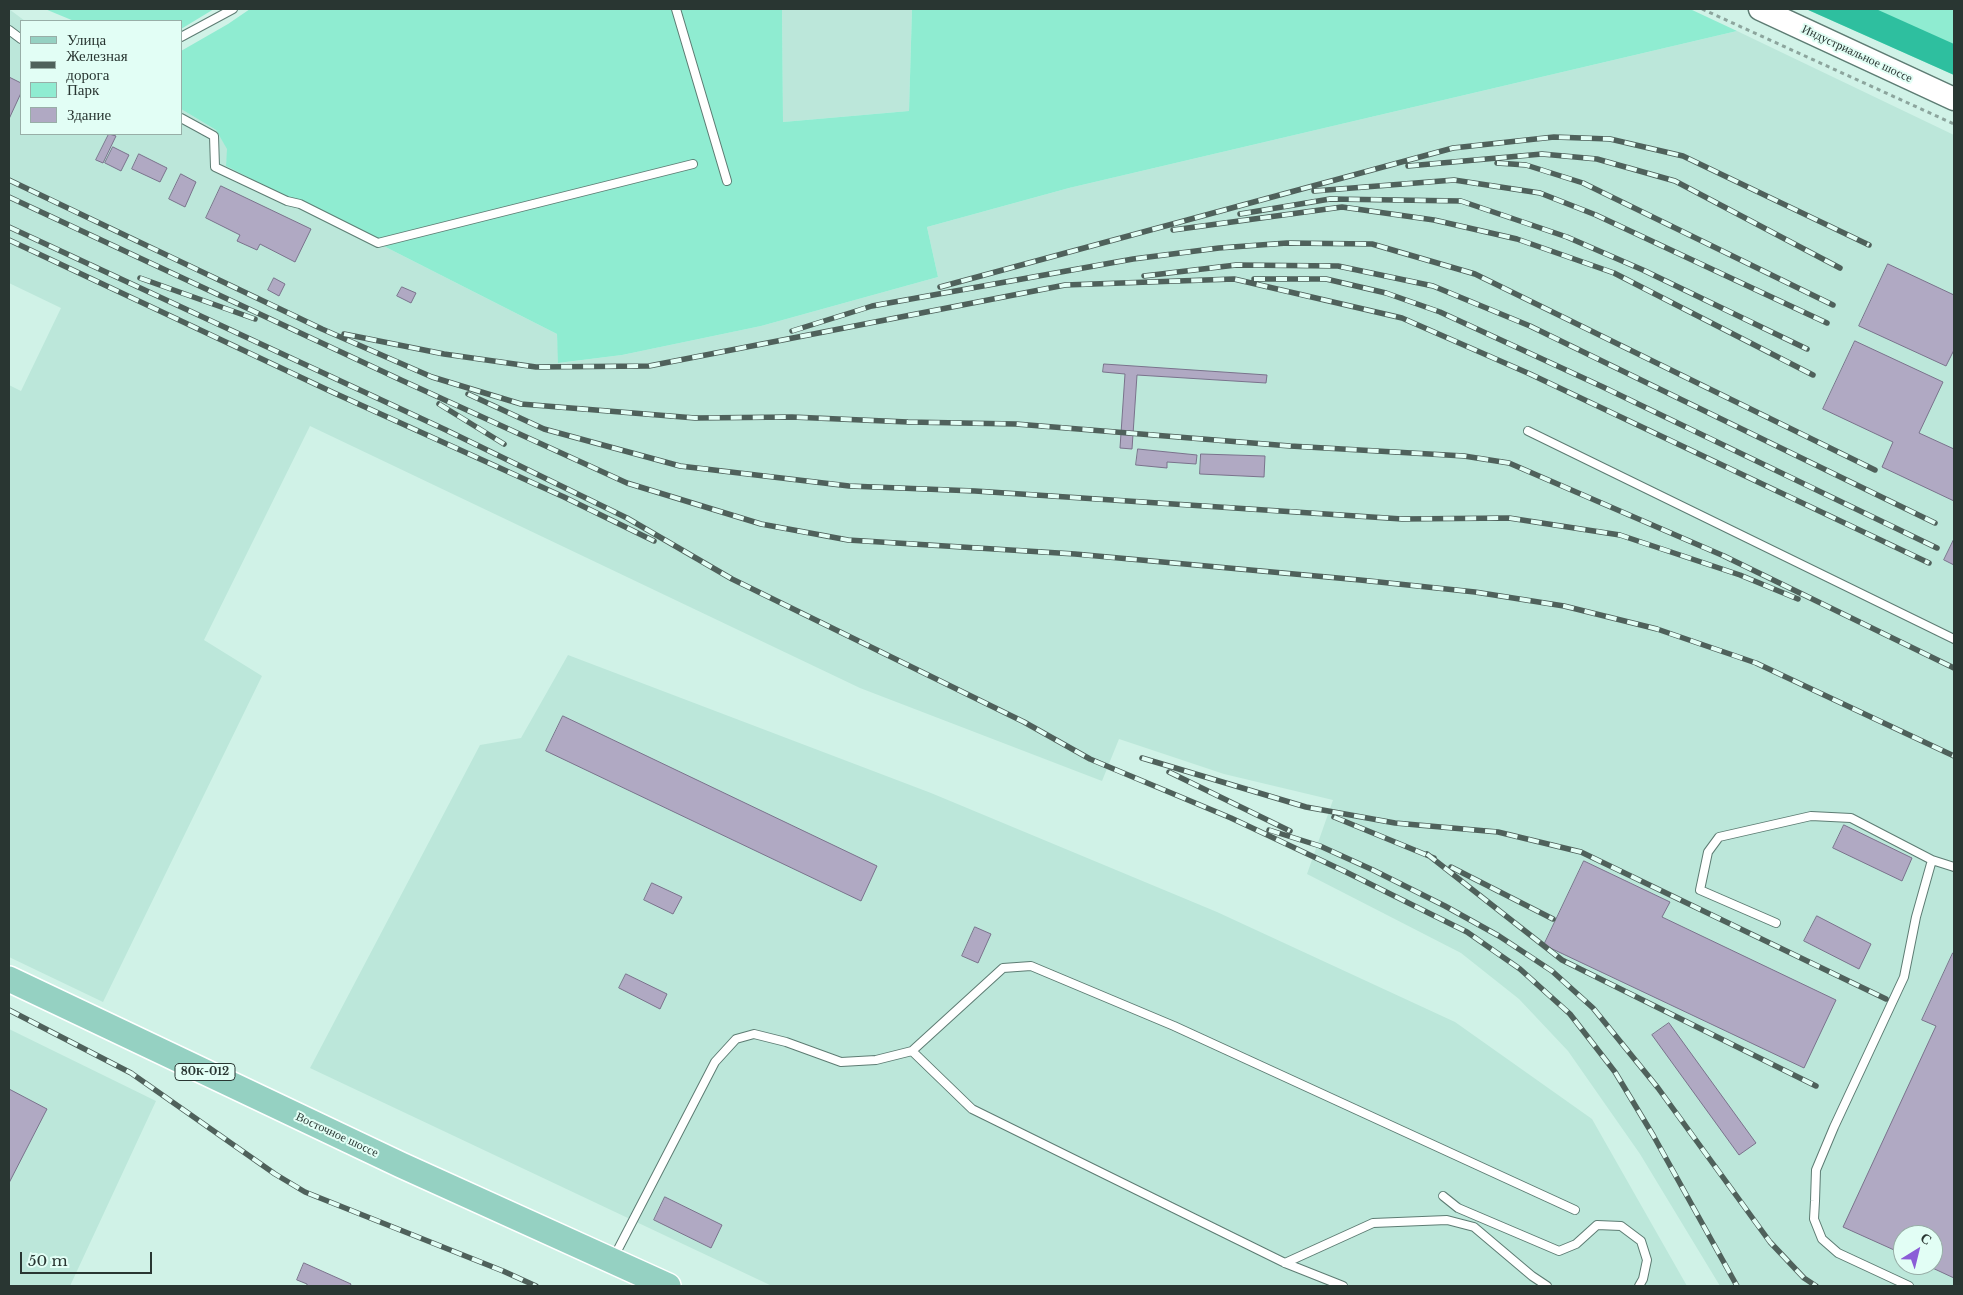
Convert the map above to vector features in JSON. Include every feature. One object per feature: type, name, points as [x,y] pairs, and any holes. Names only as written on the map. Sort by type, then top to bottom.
[{"type":"main road","name":"Индустриальное шоссе","points":[[1760,9],[1954,99]]},
{"type":"main road","name":"Восточное шоссе","points":[[9,979],[401,1165],[668,1286]]},
{"type":"lane","points":[[182,37],[232,9]]},
{"type":"lane","points":[[676,9],[727,181]]},
{"type":"lane","points":[[9,30],[20,38]]},
{"type":"lane","points":[[182,119],[214,136],[215,167],[287,201],[300,204],[378,243],[693,164]]},
{"type":"lane","points":[[1528,432],[1954,639]]},
{"type":"lane","points":[[1776,923],[1700,890],[1708,852],[1719,837],[1810,816],[1851,818],[1932,860],[1954,867]]},
{"type":"lane","points":[[1909,1286],[1838,1254],[1822,1238],[1814,1219],[1814,1201],[1816,1170],[1834,1127],[1904,978],[1916,917],[1932,860]]},
{"type":"lane","points":[[612,1260],[714,1062],[736,1040],[754,1034],[786,1042],[841,1062],[876,1060],[912,1051],[1003,968],[1031,966],[1174,1026],[1575,1210]]},
{"type":"lane","points":[[912,1051],[972,1108],[1285,1263],[1343,1286]]},
{"type":"lane","points":[[1443,1196],[1458,1208],[1559,1251],[1576,1244],[1596,1225],[1622,1226],[1641,1241],[1647,1260],[1643,1279],[1638,1286]]},
{"type":"lane","points":[[1285,1263],[1373,1223],[1447,1220],[1474,1227],[1532,1276],[1547,1286]]},
{"type":"path","points":[[1702,9],[1954,124]]},
{"type":"shaded area","points":[[9,9],[24,20],[20,20],[20,135],[182,135],[182,110],[216,130],[228,149],[226,166],[557,334],[559,363],[622,355],[761,326],[938,277],[927,227],[1069,188],[1737,31],[1954,135],[1954,1286],[1720,1286],[1640,1154],[1568,1051],[1519,999],[1461,953],[1307,874],[1333,800],[1224,774],[1119,739],[1102,781],[860,688],[310,426],[204,640],[262,676],[103,1002],[9,957],[9,385],[21,391],[61,308],[9,283]]},
{"type":"shaded area","points":[[782,9],[912,9],[909,111],[783,122]]},
{"type":"shaded area","points":[[568,655],[931,793],[1217,912],[1455,1022],[1592,1119],[1687,1286],[772,1286],[310,1068],[480,745],[521,738]]},
{"type":"shaded area","points":[[9,1029],[156,1101],[70,1286],[9,1286]]},
{"type":"green space","points":[[45,9],[214,9],[182,28],[182,20],[72,20]]},
{"type":"green space","points":[[250,9],[782,9],[783,122],[909,111],[912,9],[1690,9],[1737,31],[1069,188],[927,227],[938,277],[761,326],[622,355],[558,363],[557,334],[226,166],[227,149],[216,130],[182,110],[182,50]]},
{"type":"green space","points":[[1806,9],[1954,9],[1954,75]]},
{"type":"green space","points":[[1806,9],[1876,9],[1954,44],[1954,75]]},
{"type":"building","points":[[9,77],[20,82],[20,95],[9,119]]},
{"type":"building","points":[[108,135],[116,136],[103,163],[96,160]]},
{"type":"building","points":[[113,147],[129,155],[121,171],[105,163]]},
{"type":"building","points":[[139,154],[167,168],[160,182],[132,169]]},
{"type":"building","points":[[181,174],[196,182],[185,207],[169,199]]},
{"type":"building","points":[[221,186],[311,229],[295,262],[260,244],[257,250],[237,241],[240,235],[206,218]]},
{"type":"building","points":[[1888,264],[1954,295],[1954,350],[1946,366],[1859,326]]},
{"type":"building","points":[[274,278],[285,284],[279,296],[268,290]]},
{"type":"building","points":[[402,287],[416,293],[411,303],[397,296]]},
{"type":"building","points":[[1855,341],[1943,382],[1919,433],[1954,449],[1954,501],[1882,467],[1893,442],[1823,409]]},
{"type":"building","points":[[1104,364],[1267,375],[1266,383],[1137,375],[1132,449],[1120,448],[1125,374],[1103,372]]},
{"type":"building","points":[[1138,449],[1197,455],[1196,464],[1167,462],[1167,468],[1136,465]]},
{"type":"building","points":[[1201,454],[1265,456],[1264,477],[1200,474]]},
{"type":"building","points":[[1954,539],[1954,565],[1944,560]]},
{"type":"building","points":[[563,716],[877,866],[861,901],[546,751]]},
{"type":"building","points":[[1844,825],[1912,858],[1902,881],[1833,848]]},
{"type":"building","points":[[1584,861],[1670,902],[1662,917],[1836,1000],[1804,1068],[1544,945]]},
{"type":"building","points":[[652,883],[682,897],[673,914],[644,900]]},
{"type":"building","points":[[1817,916],[1871,944],[1859,969],[1804,941]]},
{"type":"building","points":[[975,927],[991,934],[978,963],[962,956]]},
{"type":"building","points":[[1954,953],[1954,1278],[1943,1273],[1943,1225],[1893,1225],[1893,1250],[1843,1227],[1936,1026],[1922,1020]]},
{"type":"building","points":[[626,974],[667,994],[660,1009],[619,988]]},
{"type":"building","points":[[1669,1023],[1756,1143],[1739,1155],[1652,1035]]},
{"type":"building","points":[[9,1089],[47,1109],[9,1183]]},
{"type":"building","points":[[665,1197],[722,1225],[711,1248],[654,1220]]},
{"type":"building","points":[[304,1263],[351,1284],[350,1286],[307,1286],[307,1284],[297,1280]]},
{"type":"railway","points":[[940,287],[1453,148],[1554,137],[1610,139],[1683,156],[1869,245]]},
{"type":"railway","points":[[1408,166],[1542,154],[1597,159],[1675,181],[1840,268]]},
{"type":"railway","points":[[1497,163],[1526,165],[1583,183],[1833,305]]},
{"type":"railway","points":[[9,180],[322,329],[432,377],[521,404],[695,418],[792,417],[1016,424],[1290,446],[1464,456],[1509,463],[1724,556],[1954,668]]},
{"type":"railway","points":[[1314,191],[1454,180],[1540,193],[1596,215],[1827,323]]},
{"type":"railway","points":[[9,197],[627,483],[761,524],[848,540],[1075,554],[1360,580],[1475,592],[1564,606],[1657,629],[1756,663],[1954,756]]},
{"type":"railway","points":[[1240,214],[1330,199],[1461,201],[1567,237],[1643,270],[1807,349]]},
{"type":"railway","points":[[1173,230],[1342,207],[1434,220],[1517,239],[1614,273],[1813,375]]},
{"type":"railway","points":[[9,227],[446,430],[627,518],[732,579],[1024,722],[1090,759],[1231,818],[1467,932],[1520,969],[1570,1014],[1615,1072],[1653,1135],[1737,1286]]},
{"type":"railway","points":[[9,240],[332,392],[564,497],[654,541]]},
{"type":"railway","points":[[792,331],[872,306],[1133,259],[1219,248],[1287,243],[1372,244],[1475,274],[1875,470]]},
{"type":"railway","points":[[1144,276],[1236,265],[1338,266],[1433,286],[1530,326],[1935,523]]},
{"type":"railway","points":[[140,278],[255,319]]},
{"type":"railway","points":[[344,334],[444,354],[536,367],[649,366],[1065,285],[1234,279],[1402,318],[1530,374],[1929,563]]},
{"type":"railway","points":[[1254,279],[1326,279],[1386,293],[1440,312],[1603,387],[1937,548]]},
{"type":"railway","points":[[468,394],[544,429],[680,466],[849,486],[975,491],[1402,519],[1509,518],[1620,535],[1740,575],[1798,599]]},
{"type":"railway","points":[[439,404],[504,444]]},
{"type":"railway","points":[[1142,758],[1306,807],[1395,823],[1498,832],[1581,852],[1886,999]]},
{"type":"railway","points":[[1169,772],[1290,831]]},
{"type":"railway","points":[[1334,817],[1434,858]]},
{"type":"railway","points":[[1269,830],[1320,846],[1373,870],[1445,906],[1499,936],[1552,971],[1593,1008],[1658,1088],[1770,1242],[1804,1278],[1816,1286]]},
{"type":"railway","points":[[1427,854],[1562,960],[1816,1086]]},
{"type":"railway","points":[[1451,867],[1553,919]]},
{"type":"railway","points":[[9,1010],[131,1073],[275,1174],[305,1192],[536,1286]]}]
